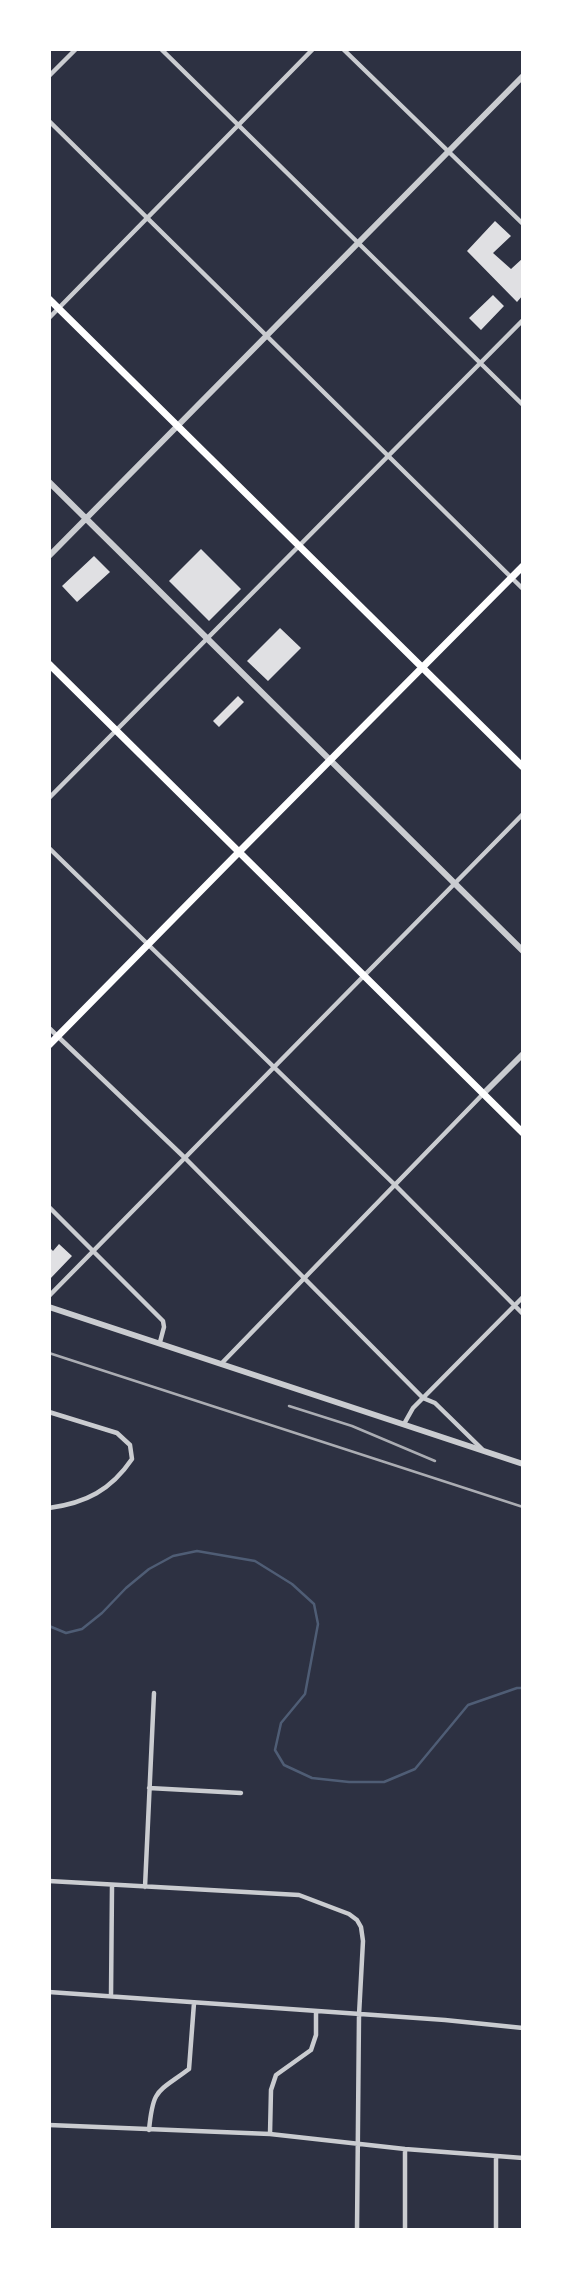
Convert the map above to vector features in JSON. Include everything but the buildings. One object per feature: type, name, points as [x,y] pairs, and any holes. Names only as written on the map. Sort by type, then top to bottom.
[{"type":"main road","points":[[49,299],[523,767]]},
{"type":"main road","points":[[49,1045],[523,566]]},
{"type":"main road","points":[[49,664],[523,1133]]},
{"type":"street","points":[[49,76],[76,49]]},
{"type":"street","points":[[161,49],[523,405]]},
{"type":"street","points":[[49,318],[313,49]]},
{"type":"street","points":[[344,49],[523,223]]},
{"type":"street","points":[[49,556],[523,76]]},
{"type":"street","points":[[49,121],[523,589]]},
{"type":"street","points":[[49,798],[523,320]]},
{"type":"street","points":[[49,482],[523,950]]},
{"type":"street","points":[[49,1296],[523,814]]},
{"type":"street","points":[[49,848],[395,1185],[523,1314]]},
{"type":"street","points":[[49,1028],[185,1158],[423,1398],[435,1403],[482,1450]]},
{"type":"street","points":[[221,1364],[523,1054]]},
{"type":"street","points":[[49,1207],[163,1321],[160,1342]]},
{"type":"street","points":[[404,1424],[413,1408],[523,1297]]},
{"type":"street","points":[[49,1307],[523,1464]]},
{"type":"street","points":[[49,1412],[117,1433],[130,1445],[132,1459],[120,1477],[93,1495],[68,1505],[49,1508]]},
{"type":"street","points":[[145,1887],[154,1693]]},
{"type":"street","points":[[149,1788],[242,1793]]},
{"type":"street","points":[[49,1881],[299,1895],[349,1914],[361,1927],[363,1941],[359,2014],[356,2230]]},
{"type":"street","points":[[111,1996],[112,1886]]},
{"type":"street","points":[[49,1992],[523,2028]]},
{"type":"street","points":[[149,2130],[152,2102],[157,2093],[189,2069],[194,2003]]},
{"type":"street","points":[[270,2134],[271,2090],[276,2075],[311,2050],[316,2035],[316,2011]]},
{"type":"street","points":[[49,2125],[270,2134],[405,2149],[523,2158]]},
{"type":"street","points":[[405,2149],[405,2230]]},
{"type":"street","points":[[496,2156],[496,2230]]},
{"type":"waterway","points":[[49,1626],[66,1633],[82,1629],[149,1569],[173,1556],[197,1551],[255,1561],[292,1584],[314,1604],[318,1624],[305,1694],[281,1723],[275,1750],[284,1765],[312,1778],[384,1782],[415,1769],[468,1705],[523,1688]]},
{"type":"railway","points":[[49,1353],[523,1507]]},
{"type":"railway","points":[[289,1406],[352,1426],[435,1461]]}]
